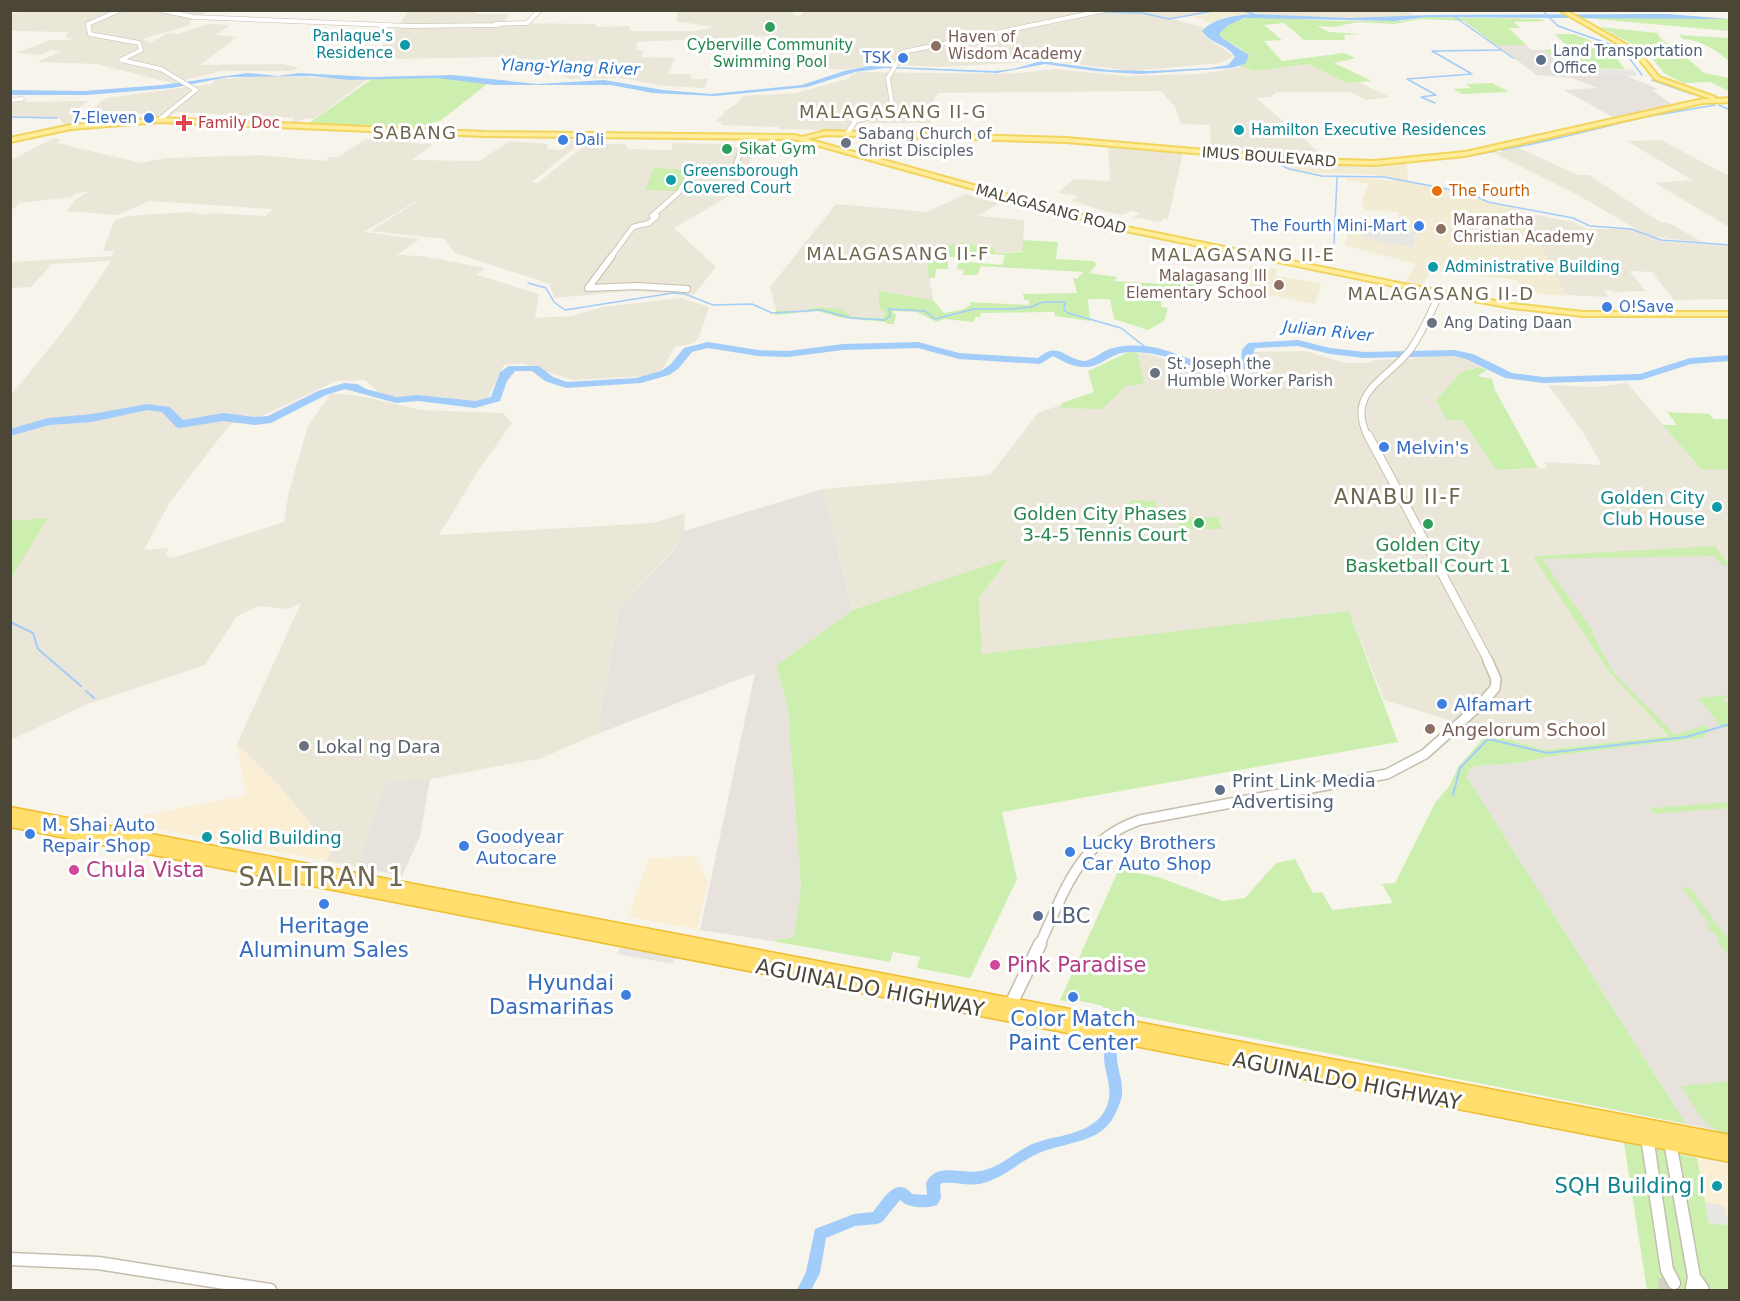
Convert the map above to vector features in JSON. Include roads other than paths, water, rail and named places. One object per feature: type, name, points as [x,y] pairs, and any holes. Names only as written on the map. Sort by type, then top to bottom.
[{"type":"highway","name":"AGUINALDO HIGHWAY","points":[[10,812],[717,953],[1651,1133],[1730,1143]]},
{"type":"highway","name":"AGUINALDO HIGHWAY","points":[[10,822],[717,953],[1011,1004],[1651,1133],[1672,1143],[1730,1154]]},
{"type":"main road","points":[[1561,10],[1636,52],[1661,78],[1730,107]]},
{"type":"main road","points":[[1581,20],[1641,51],[1661,78],[1728,100]]},
{"type":"main road","name":"IMUS BOULEVARD","points":[[804,138],[822,134],[847,134],[1104,142],[1216,154],[1374,163],[1465,154],[1717,100],[1728,100]]},
{"type":"main road","points":[[10,140],[71,128],[156,120],[473,134],[804,138]]},
{"type":"main road","name":"MALAGASANG ROAD","points":[[804,138],[908,170],[1121,228],[1512,306],[1590,314],[1730,314]]},
{"type":"street","points":[[120,10],[88,24],[90,34],[139,43],[141,50],[121,60],[161,69],[190,85],[195,92],[156,120]]},
{"type":"street","points":[[160,10],[194,17],[405,26],[529,24],[535,20],[540,10]]},
{"type":"street","points":[[847,134],[855,121],[893,111],[888,78],[903,52],[1106,10]]},
{"type":"street","points":[[687,289],[638,286],[588,288],[633,227],[649,224],[679,192],[693,169],[734,170],[741,150],[748,148]]},
{"type":"street","points":[[1011,1004],[1080,861],[1103,837],[1117,827],[1160,816],[1387,774],[1425,754],[1482,703],[1495,688],[1496,679],[1491,666],[1360,421],[1359,406],[1368,391],[1406,355],[1441,292]]},
{"type":"street","points":[[1651,1133],[1668,1277]]},
{"type":"street","points":[[1672,1143],[1696,1284]]},
{"type":"street","points":[[10,1259],[98,1263],[270,1290]]},
{"type":"water","points":[[1251,14],[1349,18],[1428,15],[1668,14],[1729,19],[1426,17],[1395,21],[1244,18],[1227,26],[1219,34],[1249,55],[1245,64],[1231,68],[1139,74],[1045,64],[997,73],[885,68],[855,72],[807,87],[715,96],[653,93],[611,85],[495,85],[436,78],[349,80],[312,76],[228,77],[172,88],[87,95],[11,95],[11,90],[83,91],[162,85],[248,73],[278,76],[299,73],[370,77],[453,75],[537,84],[604,80],[663,90],[711,94],[802,85],[844,71],[869,66],[995,71],[1013,69],[1041,61],[1109,70],[1209,68],[1228,65],[1235,57],[1228,49],[1210,39],[1202,31],[1218,20]]},
{"type":"waterway","points":[[1105,12],[1142,13],[1169,19],[1219,10]]},
{"type":"waterway","points":[[1241,10],[1253,14]]},
{"type":"waterway","points":[[1545,13],[1558,26],[1618,47],[1625,52]]},
{"type":"waterway","points":[[1455,17],[1513,58]]},
{"type":"waterway","points":[[1435,103],[1421,97],[1436,95],[1407,79],[1472,74],[1432,51],[1501,50]]},
{"type":"waterway","points":[[1627,55],[1642,75]]},
{"type":"waterway","points":[[1652,80],[1692,94]]},
{"type":"waterway","points":[[1657,115],[1715,105]]},
{"type":"waterway","points":[[1719,105],[1730,110]]},
{"type":"waterway","points":[[1502,150],[1655,115]]},
{"type":"waterway","points":[[10,117],[57,118]]},
{"type":"waterway","points":[[1126,147],[1219,155]]},
{"type":"waterway","points":[[1474,155],[1496,151]]},
{"type":"waterway","points":[[1228,156],[1261,159]]},
{"type":"waterway","points":[[1406,162],[1468,156]]},
{"type":"waterway","points":[[1269,159],[1289,169],[1322,176],[1384,177],[1469,193],[1488,202],[1573,218],[1590,226],[1631,229],[1661,240],[1730,245]]},
{"type":"waterway","points":[[1334,243],[1337,177]]},
{"type":"waterway","points":[[528,283],[546,288],[554,302],[565,310],[673,293],[685,294],[713,305],[752,304],[772,313],[821,310],[851,318],[885,320],[890,316],[889,309],[925,311],[935,319],[974,309],[1012,309],[1031,307],[1043,302],[1065,302],[1064,310],[1068,313],[1121,328],[1149,350]]},
{"type":"waterway","name":"Julian River","points":[[10,433],[48,422],[92,418],[147,407],[166,409],[180,424],[223,417],[255,421],[271,419],[322,393],[344,386],[353,386],[362,391],[396,400],[418,398],[475,405],[496,399],[501,381],[506,372],[513,368],[535,368],[549,379],[566,385],[637,381],[665,373],[674,367],[688,350],[708,345],[758,353],[788,354],[843,347],[918,345],[959,356],[1040,361],[1050,353],[1054,353],[1076,363],[1084,364],[1092,363],[1118,350],[1141,349],[1168,353],[1214,370],[1225,371],[1236,370],[1246,365],[1247,350],[1252,345],[1298,343],[1330,351],[1364,355],[1454,353],[1469,356],[1509,376],[1543,380],[1641,377],[1690,361],[1730,358]]},
{"type":"waterway","points":[[10,622],[33,633],[38,649],[81,686]]},
{"type":"waterway","points":[[86,691],[94,698]]},
{"type":"waterway","points":[[1453,795],[1460,768],[1488,739],[1547,753],[1686,737],[1730,724]]},
{"type":"waterway","points":[[804,1290],[813,1273],[820,1234],[854,1220],[877,1218],[896,1194],[903,1193],[909,1200],[932,1201],[934,1198],[933,1183],[939,1177],[969,1178],[989,1175],[1035,1149],[1080,1136],[1097,1128],[1110,1113],[1116,1093],[1110,1057],[1111,1047]]},
{"type":"tunnel","points":[[1664,1278],[1665,1290]]},
{"type":"place","name":"Cyberville Community Swimming Pool","points":[[770,27]]},
{"type":"place","name":"Panlaque's Residence","points":[[405,45]]},
{"type":"place","name":"Haven of Wisdom Academy","points":[[936,46]]},
{"type":"place","name":"TSK","points":[[903,58]]},
{"type":"place","name":"Land Transportation Office","points":[[1541,60]]},
{"type":"place","name":"7-Eleven","points":[[149,118]]},
{"type":"place","name":"Family Doc","points":[[184,123]]},
{"type":"place","name":"Hamilton Executive Residences","points":[[1239,130]]},
{"type":"place","name":"Dali","points":[[563,140]]},
{"type":"place","name":"Sabang Church of Christ Disciples","points":[[846,143]]},
{"type":"place","name":"Sikat Gym","points":[[727,149]]},
{"type":"place","name":"Greensborough Covered Court","points":[[671,180]]},
{"type":"place","name":"The Fourth","points":[[1437,191]]},
{"type":"place","name":"The Fourth Mini-Mart","points":[[1419,226]]},
{"type":"place","name":"Maranatha Christian Academy","points":[[1441,229]]},
{"type":"place","name":"Administrative Building","points":[[1433,267]]},
{"type":"place","name":"Malagasang III Elementary School","points":[[1279,285]]},
{"type":"place","name":"O!Save","points":[[1607,307]]},
{"type":"place","name":"Ang Dating Daan","points":[[1432,323]]},
{"type":"place","name":"St. Joseph the Humble Worker Parish","points":[[1155,373]]},
{"type":"place","name":"Melvin's","points":[[1384,447]]},
{"type":"place","name":"Golden City Club House","points":[[1717,507]]},
{"type":"place","name":"Golden City Phases 3-4-5 Tennis Court","points":[[1199,523]]},
{"type":"place","name":"Golden City Basketball Court 1","points":[[1428,524]]},
{"type":"place","name":"Alfamart","points":[[1442,704]]},
{"type":"place","name":"Angelorum School","points":[[1430,729]]},
{"type":"place","name":"Lokal ng Dara","points":[[304,746]]},
{"type":"place","name":"Print Link Media Advertising","points":[[1220,790]]},
{"type":"place","name":"M. Shai Auto Repair Shop","points":[[30,834]]},
{"type":"place","name":"Solid Building","points":[[207,837]]},
{"type":"place","name":"Goodyear Autocare","points":[[464,846]]},
{"type":"place","name":"Lucky Brothers Car Auto Shop","points":[[1070,852]]},
{"type":"place","name":"Chula Vista","points":[[74,870]]},
{"type":"place","name":"Heritage Aluminum Sales","points":[[324,904]]},
{"type":"place","name":"LBC","points":[[1038,916]]},
{"type":"place","name":"Pink Paradise","points":[[995,965]]},
{"type":"place","name":"Hyundai Dasmariñas","points":[[626,995]]},
{"type":"place","name":"Color Match Paint Center","points":[[1073,997]]},
{"type":"place","name":"SQH Building I","points":[[1717,1186]]},
{"type":"district","name":"MALAGASANG II-G","points":[[893,111]]},
{"type":"district","name":"SABANG","points":[[415,132]]},
{"type":"district","name":"MALAGASANG II-F","points":[[898,253]]},
{"type":"district","name":"MALAGASANG II-E","points":[[1243,254]]},
{"type":"district","name":"MALAGASANG II-D","points":[[1441,293]]},
{"type":"district","name":"ANABU II-F","points":[[1398,497]]},
{"type":"district","name":"SALITRAN 1","points":[[322,877]]},
{"type":"water label","name":"Ylang-Ylang River","points":[[570,67]]}]
